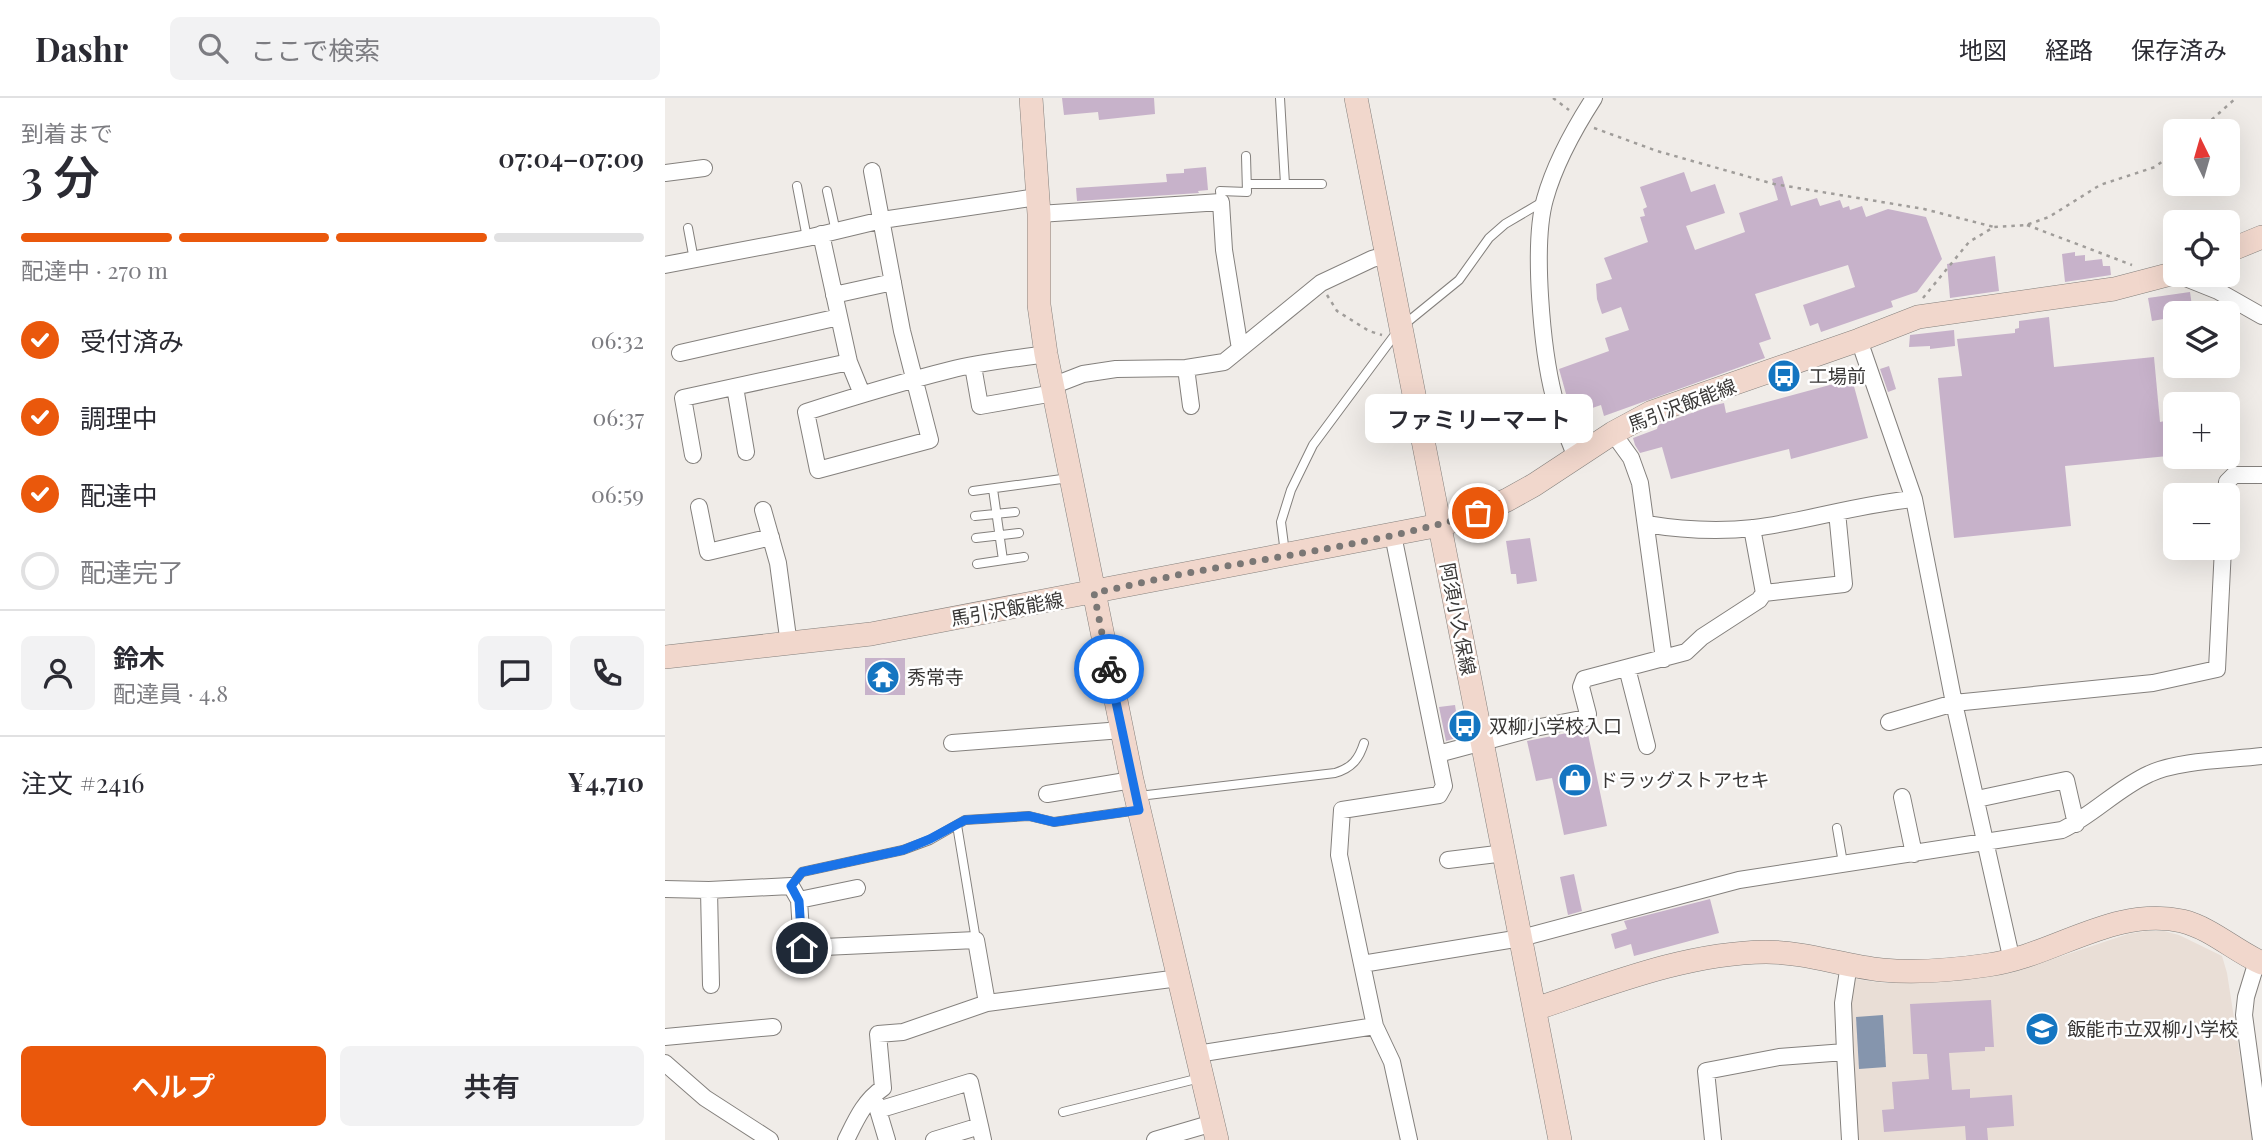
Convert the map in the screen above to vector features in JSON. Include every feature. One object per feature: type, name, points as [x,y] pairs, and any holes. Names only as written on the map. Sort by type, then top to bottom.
[{"type":"street","points":[[1031,98],[1038,206],[1039,305],[1045,354],[1136,795],[1215,1131],[1156,1140]]},
{"type":"street","name":"阿須小久保線","points":[[1356,98],[1387,255],[1396,334],[1440,525],[1560,1140]]},
{"type":"street","points":[[1576,458],[1554,398],[1546,351],[1540,269],[1540,224],[1555,168],[1594,98]]},
{"type":"street","points":[[665,173],[704,167]]},
{"type":"street","points":[[872,171],[902,331],[916,380],[930,440],[818,470],[806,412],[862,394],[916,380],[951,369],[1045,354]]},
{"type":"street","points":[[665,265],[821,235],[882,220],[1038,206],[1221,202],[1224,250],[1240,349]]},
{"type":"street","points":[[821,235],[849,362],[862,394]]},
{"type":"street","points":[[2240,246],[2262,237]]},
{"type":"street","points":[[973,366],[980,406],[1053,389],[1083,374],[1117,369],[1186,368],[1224,362],[1321,283],[1372,259],[1387,255]]},
{"type":"street","name":"馬引沢飯能線","points":[[665,657],[870,634],[1440,525],[1507,500],[1613,433],[1652,412],[1860,340],[1918,317],[1953,310],[2073,296],[2163,277]]},
{"type":"street","points":[[834,295],[893,282]]},
{"type":"street","points":[[2208,287],[2262,316]]},
{"type":"street","points":[[680,353],[839,317]]},
{"type":"street","points":[[1860,340],[1914,499],[1954,704],[2013,961]]},
{"type":"street","points":[[693,456],[683,398],[849,362]]},
{"type":"street","points":[[1186,368],[1191,406]]},
{"type":"street","points":[[735,387],[746,452]]},
{"type":"street","points":[[1613,433],[1631,458],[1640,483],[1664,659]]},
{"type":"street","points":[[2227,483],[2234,475],[2262,475]]},
{"type":"street","points":[[1646,524],[1682,530],[1752,528],[1872,503],[1914,499]]},
{"type":"street","points":[[699,507],[708,552],[771,537]]},
{"type":"street","points":[[763,510],[778,564],[789,645]]},
{"type":"street","points":[[1764,593],[1844,584],[1837,512]]},
{"type":"street","points":[[1438,754],[1535,728],[1586,718],[1588,714],[1581,682],[1584,679],[1686,652],[1702,637],[1759,600],[1764,593],[1752,528]]},
{"type":"street","points":[[1393,536],[1444,786],[1439,795],[1342,810],[1339,855],[1375,1026],[1392,1062],[1409,1140]]},
{"type":"street","points":[[1889,723],[1954,704],[2153,683],[2217,669],[2222,560]]},
{"type":"street","points":[[1627,668],[1647,746]]},
{"type":"street","points":[[952,743],[1122,730]]},
{"type":"street","points":[[1362,964],[1521,938],[1739,880],[2062,830],[2149,774],[2175,766],[2262,756]]},
{"type":"street","points":[[1977,799],[2066,780],[2075,824]]},
{"type":"street","points":[[1047,794],[1136,795]]},
{"type":"street","points":[[1902,797],[1914,854]]},
{"type":"street","points":[[1448,860],[1505,853]]},
{"type":"street","points":[[665,889],[791,886],[799,901],[802,948]]},
{"type":"street","points":[[799,901],[857,888]]},
{"type":"street","points":[[709,890],[711,985]]},
{"type":"street","points":[[1535,1009],[1656,968],[1716,956],[1788,953],[1882,970],[1986,966],[2013,961],[2124,920],[2182,921],[2209,932],[2260,962],[2246,997],[2244,1015],[2261,1140]]},
{"type":"street","points":[[786,954],[802,948],[976,940],[987,1003]]},
{"type":"street","points":[[1849,964],[1843,1003],[1850,1140]]},
{"type":"street","points":[[887,1140],[876,1102],[883,1088],[878,1034],[903,1032],[987,1003],[1179,978]]},
{"type":"street","points":[[1197,1054],[1375,1026]]},
{"type":"street","points":[[665,1037],[773,1027]]},
{"type":"street","points":[[1713,1140],[1706,1071],[1779,1057],[1845,1052]]},
{"type":"street","points":[[665,1063],[705,1098],[770,1140]]},
{"type":"street","points":[[846,1140],[862,1109],[876,1102],[970,1082],[982,1133],[934,1140]]},
{"type":"lane","points":[[1280,98],[1285,184]]},
{"type":"lane","points":[[1221,202],[1220,191],[1247,192],[1246,156]]},
{"type":"lane","points":[[1247,184],[1322,184]]},
{"type":"lane","points":[[797,186],[821,235]]},
{"type":"lane","points":[[821,235],[827,191]]},
{"type":"lane","points":[[1285,556],[1281,522],[1291,490],[1313,445],[1396,334],[1459,280],[1489,238],[1505,224],[1544,201]]},
{"type":"lane","points":[[688,228],[694,260]]},
{"type":"lane","points":[[973,491],[1072,478]]},
{"type":"lane","points":[[993,489],[1003,560]]},
{"type":"lane","points":[[975,516],[1015,512]]},
{"type":"lane","points":[[976,538],[1019,533]]},
{"type":"lane","points":[[977,564],[1024,557]]},
{"type":"lane","points":[[791,886],[802,872],[903,850],[965,820],[1029,816],[1054,822],[1136,795],[1335,773],[1348,769],[1360,756],[1364,743]]},
{"type":"lane","points":[[957,825],[976,940]]},
{"type":"lane","points":[[1837,828],[1843,863]]},
{"type":"lane","points":[[1063,1112],[1203,1078]]},
{"type":"path","points":[[1553,98],[1596,129],[1657,151],[1774,184],[1924,209],[1994,227],[2027,225],[2049,217],[2100,185],[2155,167],[2163,161]]},
{"type":"path","points":[[2212,119],[2235,98]]},
{"type":"path","points":[[2027,225],[2139,268],[2149,281]]},
{"type":"path","points":[[1918,317],[1926,293],[1952,262],[1969,242],[1994,227]]},
{"type":"path","points":[[1321,283],[1336,311],[1369,331],[1396,334]]},
{"type":"shaded area","name":"飯能市立双柳小学校","points":[[2164,931],[2179,935],[2222,956],[2227,973],[2253,1140],[1854,1140],[1847,1002],[1852,981],[1856,979],[1883,983],[1929,983],[2011,973],[2128,934]]},
{"type":"water","points":[[1883,1015],[1886,1067],[1859,1069],[1856,1017]]},
{"type":"building","points":[[1062,98],[1154,98],[1155,114],[1099,120],[1098,112],[1064,115]]},
{"type":"building","points":[[1206,167],[1208,190],[1198,191],[1199,193],[1077,201],[1076,188],[1167,182],[1166,174],[1184,173],[1184,169]]},
{"type":"building","points":[[1684,172],[1691,192],[1715,184],[1725,213],[1686,226],[1695,250],[1745,232],[1739,213],[1778,200],[1772,179],[1782,176],[1791,206],[1817,198],[1820,206],[1840,200],[1843,208],[1849,206],[1850,210],[1862,206],[1866,217],[1888,209],[1926,217],[1942,259],[1917,292],[1891,301],[1893,307],[1821,332],[1818,323],[1810,326],[1803,305],[1855,287],[1848,265],[1755,294],[1771,339],[1759,343],[1765,358],[1604,416],[1601,405],[1572,415],[1559,369],[1609,351],[1605,338],[1629,330],[1621,307],[1602,314],[1596,284],[1612,279],[1604,258],[1648,242],[1640,217],[1645,216],[1643,209],[1647,207],[1640,187]]},
{"type":"building","points":[[2075,252],[2075,256],[2085,255],[2085,261],[2102,259],[2103,266],[2110,266],[2111,275],[2065,282],[2062,254]]},
{"type":"building","points":[[1995,256],[1999,291],[1950,298],[1947,264]]},
{"type":"building","points":[[2190,292],[2191,301],[2163,301],[2163,319],[2152,321],[2148,298]]},
{"type":"building","points":[[2049,317],[2054,367],[2154,357],[2160,422],[2163,421],[2163,456],[2065,466],[2071,526],[1954,538],[1938,378],[1962,376],[1957,339],[2015,333],[2015,329],[2019,328],[2019,321]]},
{"type":"building","points":[[1954,330],[1955,346],[1930,349],[1930,346],[1909,347],[1910,335]]},
{"type":"building","points":[[1889,366],[1896,389],[1888,392],[1880,369]]},
{"type":"building","points":[[1852,379],[1868,438],[1791,459],[1789,449],[1671,479],[1662,447],[1640,453],[1635,445],[1633,438],[1657,429],[1658,425],[1711,406],[1724,403],[1726,413]]},
{"type":"building","points":[[1530,538],[1537,581],[1517,584],[1516,574],[1511,574],[1506,541]]},
{"type":"building","points":[[865,658],[905,658],[905,695],[865,695]]},
{"type":"building","points":[[1455,705],[1460,737],[1446,741],[1439,707]]},
{"type":"building","name":"ドラッグストアセキ","points":[[1587,729],[1607,826],[1564,835],[1552,778],[1536,781],[1527,741]]},
{"type":"building","points":[[1574,874],[1582,911],[1568,915],[1560,877]]},
{"type":"building","points":[[1710,899],[1719,933],[1634,956],[1631,944],[1615,949],[1611,934],[1627,929],[1624,921]]},
{"type":"building","points":[[1991,1000],[1994,1047],[1985,1047],[1985,1051],[1949,1053],[1952,1090],[1970,1089],[1970,1098],[2012,1095],[2014,1126],[1987,1128],[1988,1140],[1966,1140],[1965,1126],[1884,1132],[1882,1110],[1894,1109],[1892,1082],[1929,1079],[1927,1054],[1913,1054],[1910,1004]]},
{"type":"way so far","points":[[1109,669],[1094,593],[1195,571],[1393,536],[1478,513]]},
{"type":"place","name":"工場前","points":[[1784,376]]},
{"type":"place","name":"ファミリーマート","points":[[1478,513]]},
{"type":"place","name":"秀常寺","points":[[883,677]]},
{"type":"place","name":"双柳小学校入口","points":[[1465,726]]},
{"type":"place","name":"ドラッグストアセキ","points":[[1575,780]]},
{"type":"place","name":"飯能市立双柳小学校","points":[[2042,1029]]},
{"type":"route","points":[[802,948],[799,901],[791,886],[802,872],[903,850],[965,820],[1029,816],[1054,822],[1139,810],[1109,669]]}]
